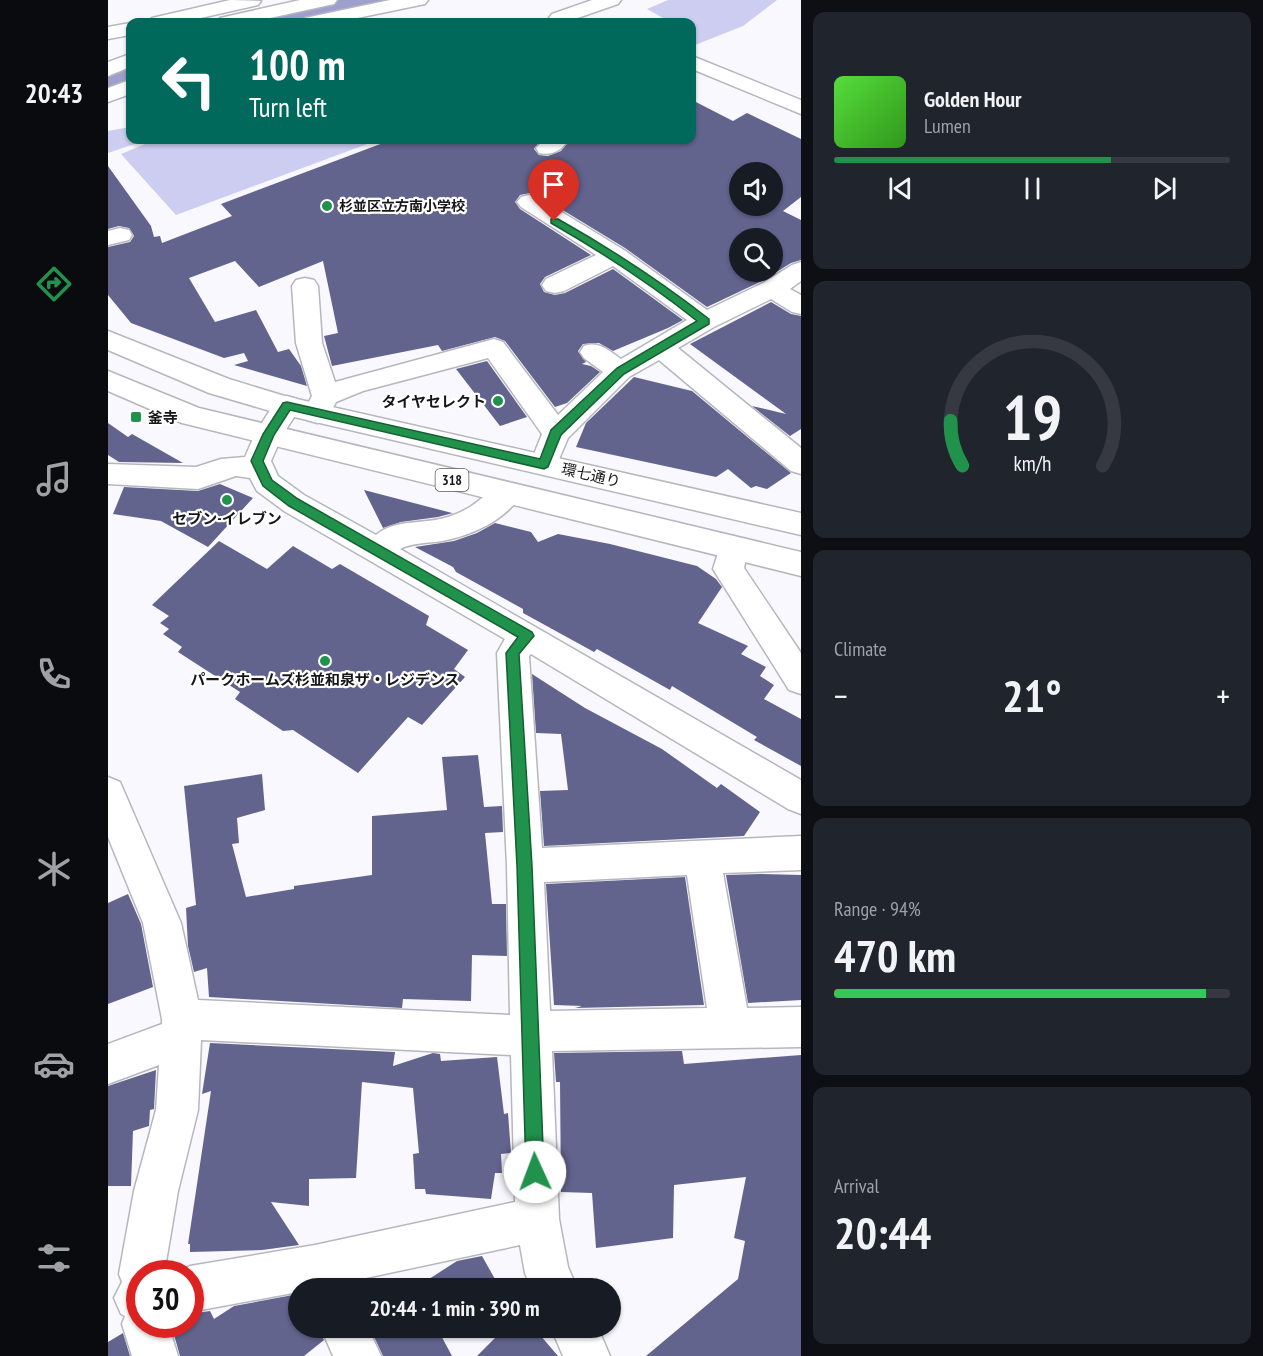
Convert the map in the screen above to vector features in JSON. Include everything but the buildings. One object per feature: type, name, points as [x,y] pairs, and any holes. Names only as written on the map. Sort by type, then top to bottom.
[{"type":"street","points":[[213,17],[254,0]]},
{"type":"street","points":[[246,18],[327,0]]},
{"type":"street","points":[[331,18],[418,0]]},
{"type":"street","points":[[559,18],[611,0]]},
{"type":"street","points":[[589,9],[605,18]]},
{"type":"street","points":[[108,33],[126,29]]},
{"type":"street","points":[[108,70],[126,62]]},
{"type":"street","points":[[696,65],[801,108]]},
{"type":"street","points":[[108,96],[126,88]]},
{"type":"street","points":[[529,202],[554,221],[615,255],[705,321]]},
{"type":"street","points":[[555,285],[615,255]]},
{"type":"street","points":[[544,464],[556,433],[621,371],[705,321],[772,290],[801,270]]},
{"type":"street","points":[[305,286],[309,343],[322,404],[355,384],[494,348],[556,433]]},
{"type":"street","points":[[772,290],[801,306]]},
{"type":"street","name":"環七通り","points":[[108,340],[219,386],[287,406],[322,404],[544,464],[801,524]]},
{"type":"street","points":[[660,347],[801,464]]},
{"type":"street","points":[[593,352],[621,371]]},
{"type":"street","name":"318","points":[[108,380],[192,416],[801,564]]},
{"type":"street","points":[[287,406],[268,434],[257,461],[267,483],[294,502],[801,798]]},
{"type":"street","points":[[108,474],[198,478],[220,469],[236,466],[260,469]]},
{"type":"street","points":[[378,551],[394,537],[453,528],[486,512],[507,493]]},
{"type":"street","points":[[733,548],[728,569],[801,680]]},
{"type":"street","points":[[527,636],[513,653],[525,866],[537,1219],[550,1278]]},
{"type":"street","points":[[108,793],[162,923],[183,1028],[177,1110],[156,1191],[146,1260]]},
{"type":"street","points":[[525,866],[801,853]]},
{"type":"street","points":[[702,857],[730,1027]]},
{"type":"street","points":[[108,1064],[183,1028],[505,1036],[530,1031],[801,1026]]},
{"type":"street","points":[[320,1278],[537,1219]]},
{"type":"street","points":[[204,1288],[288,1281]]},
{"type":"street","points":[[150,1338],[155,1356]]},
{"type":"street","points":[[349,1338],[358,1356]]},
{"type":"street","points":[[579,1338],[587,1356]]},
{"type":"shaded area","points":[[668,0],[777,0],[743,26],[696,45],[696,18],[663,18],[647,9]]},
{"type":"shaded area","points":[[126,128],[126,144],[134,144],[108,153],[108,131]]},
{"type":"shaded area","points":[[145,144],[367,144],[176,215],[121,154]]},
{"type":"waterway","points":[[293,18],[374,0]]},
{"type":"waterway","points":[[108,83],[126,75]]},
{"type":"place","name":"杉並区立方南小学校","points":[[327,206]]},
{"type":"place","name":"タイヤセレクト","points":[[498,401]]},
{"type":"place","name":"釜寺","points":[[136,417]]},
{"type":"place","name":"セブン-イレブン","points":[[227,500]]},
{"type":"place","name":"パークホームズ杉並和泉ザ・レジデンス","points":[[325,661]]},
{"type":"route","points":[[535,1172],[525,866],[513,653],[527,636],[294,502],[267,483],[257,461],[268,434],[287,406],[544,464],[556,433],[621,371],[705,321],[615,255],[554,221]]}]
